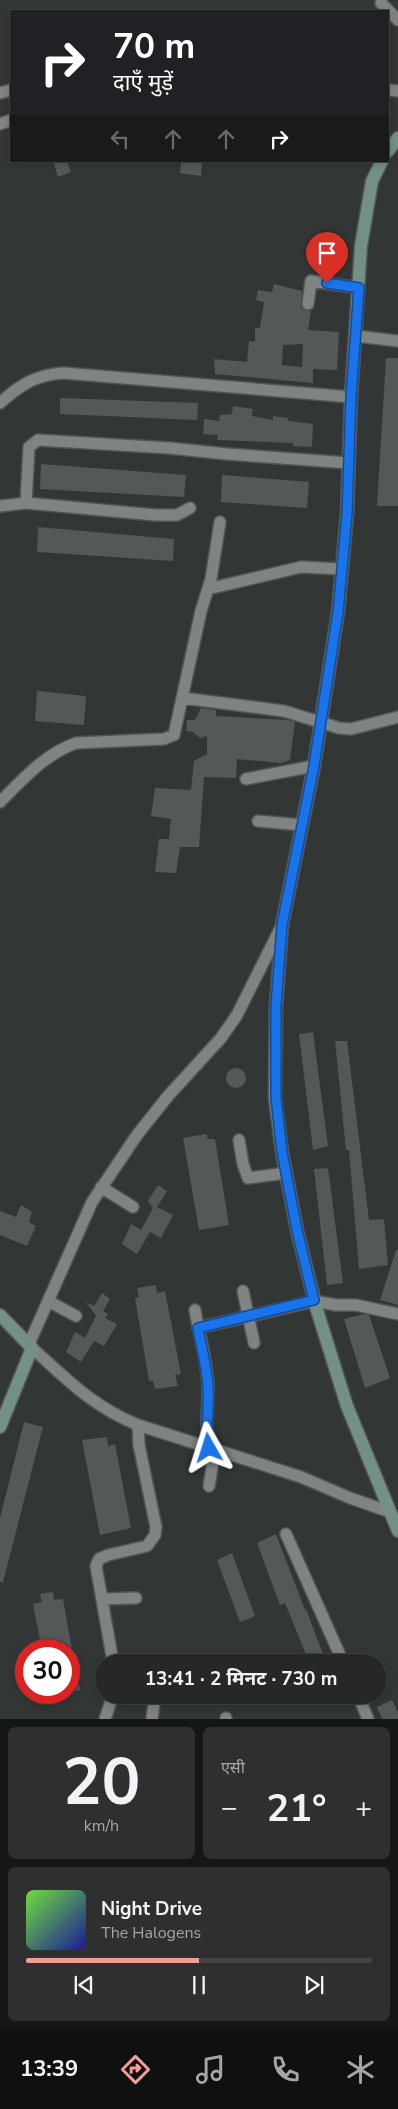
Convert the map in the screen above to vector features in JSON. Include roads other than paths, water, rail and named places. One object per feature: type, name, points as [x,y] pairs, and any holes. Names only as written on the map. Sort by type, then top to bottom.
[{"type":"street","points":[[381,3],[388,10]]},
{"type":"street","points":[[389,11],[398,20]]},
{"type":"street","points":[[389,149],[398,138]]},
{"type":"street","points":[[382,162],[372,181],[361,246],[351,397],[347,514],[338,612],[314,766],[282,925],[276,1006],[276,1098],[286,1173],[297,1230],[314,1300],[347,1406],[398,1531]]},
{"type":"street","points":[[308,304],[311,280],[359,288]]},
{"type":"street","points":[[356,336],[398,341]]},
{"type":"street","points":[[0,404],[28,382],[45,374],[63,373],[351,397]]},
{"type":"street","points":[[26,504],[29,447],[38,440],[169,448],[349,463]]},
{"type":"street","points":[[0,506],[26,504],[155,515],[177,515],[190,508]]},
{"type":"street","points":[[0,802],[31,771],[64,748],[76,743],[164,739],[174,736],[201,611],[208,589],[220,522]]},
{"type":"street","points":[[208,589],[300,567],[342,569]]},
{"type":"street","points":[[183,698],[284,711],[339,728],[351,729],[398,717]]},
{"type":"street","points":[[246,779],[314,766]]},
{"type":"street","points":[[258,821],[301,825]]},
{"type":"street","points":[[0,1427],[48,1301],[92,1202],[137,1135],[168,1096],[221,1038],[237,1015],[282,925]]},
{"type":"street","points":[[240,1140],[242,1164],[248,1178],[286,1173]]},
{"type":"street","points":[[101,1187],[133,1207]]},
{"type":"street","points":[[244,1291],[254,1343]]},
{"type":"street","points":[[198,1328],[314,1300],[336,1305],[356,1305],[398,1314]]},
{"type":"street","points":[[48,1301],[76,1316]]},
{"type":"street","points":[[195,1310],[208,1384],[209,1412],[206,1434],[212,1449],[209,1486]]},
{"type":"street","points":[[0,1315],[30,1346],[88,1399],[114,1416],[301,1477],[350,1498],[390,1512]]},
{"type":"street","points":[[112,1654],[96,1566],[99,1559],[121,1551],[147,1546],[155,1536],[156,1527],[139,1445],[138,1425]]},
{"type":"street","points":[[286,1534],[339,1654]]},
{"type":"street","points":[[102,1599],[136,1598]]},
{"type":"street","points":[[105,1719],[110,1704]]},
{"type":"street","points":[[152,1719],[154,1704]]},
{"type":"street","points":[[362,1704],[368,1719]]}]
